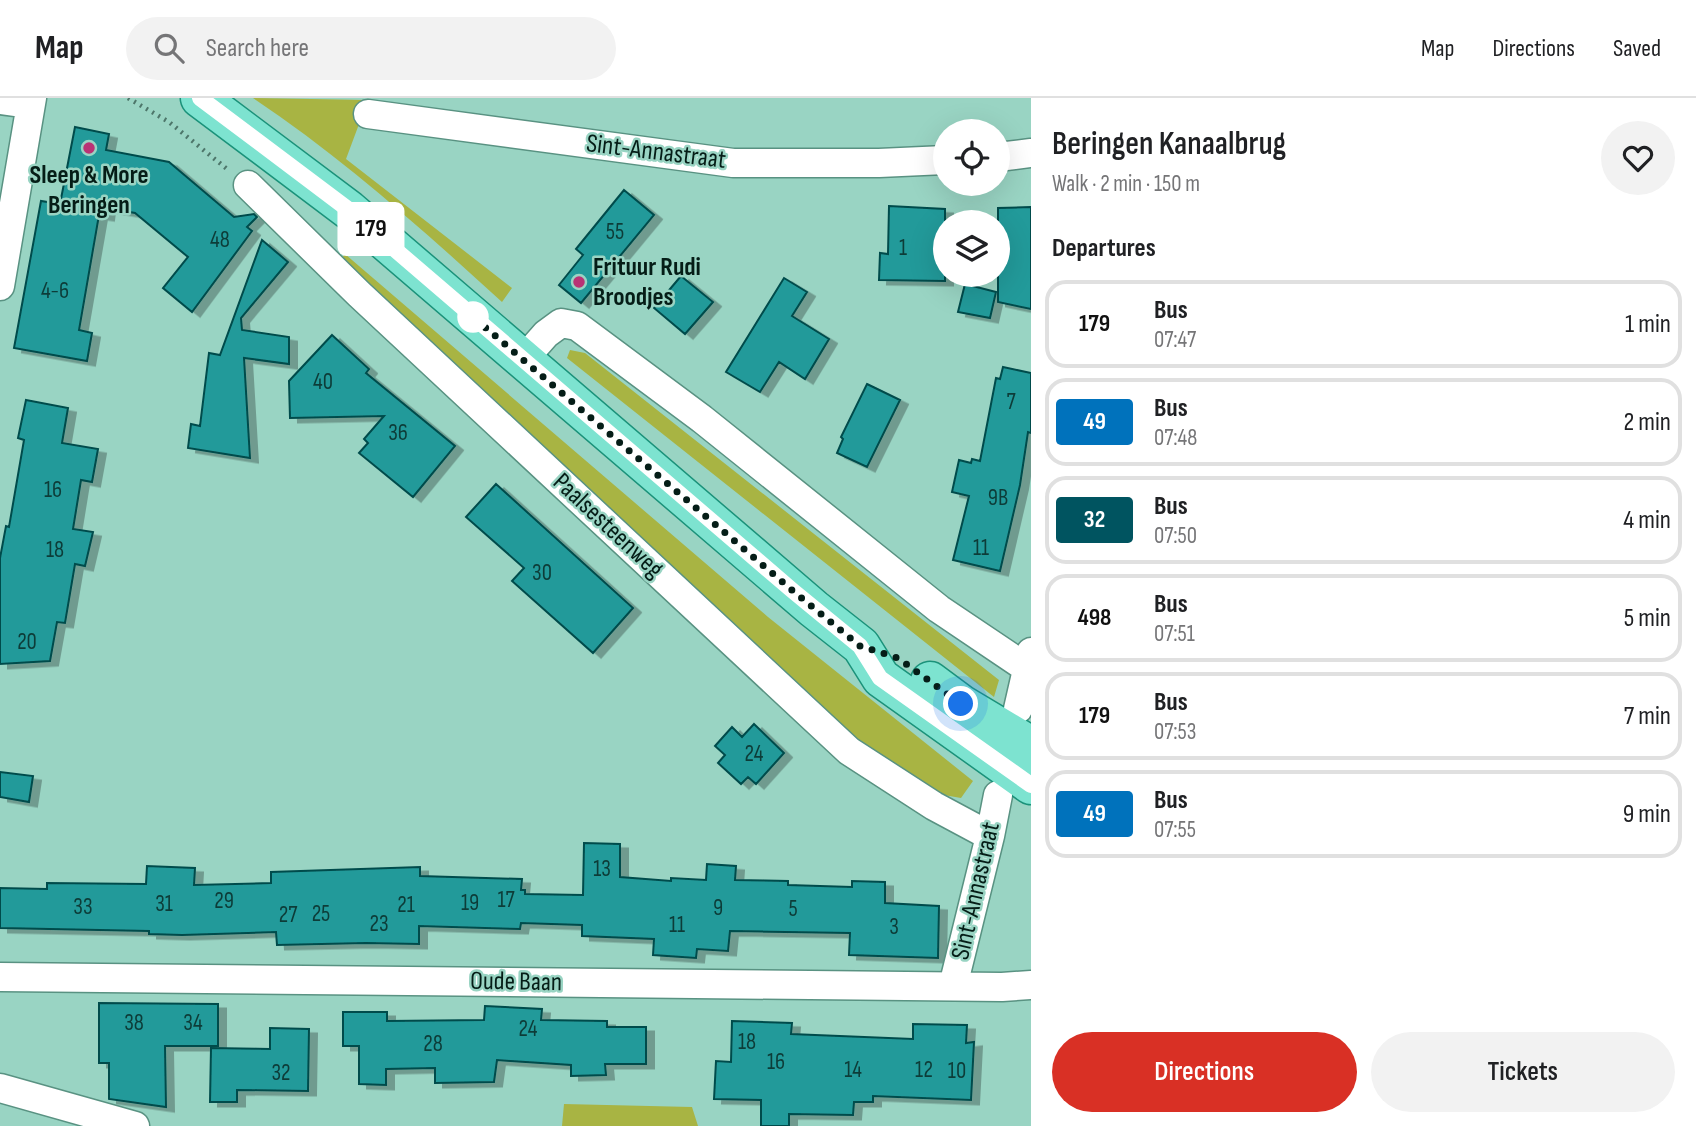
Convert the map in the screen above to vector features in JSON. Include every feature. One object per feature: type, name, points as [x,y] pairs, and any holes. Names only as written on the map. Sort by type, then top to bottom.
[{"type":"main road","points":[[200,98],[349,210],[860,646],[880,678],[1014,790]]},
{"type":"main road","points":[[860,646],[898,658],[961,704],[1031,746]]},
{"type":"street","points":[[0,100],[31,101],[0,286]]},
{"type":"street","name":"Sint-Annastraat","points":[[368,114],[733,163],[933,161]]},
{"type":"street","points":[[1010,156],[1031,153]]},
{"type":"street","name":"Paalsesteenweg","points":[[248,185],[359,295],[849,751],[934,806],[990,836]]},
{"type":"street","points":[[523,360],[546,334],[561,323],[578,326],[702,419],[939,609],[1030,664],[1018,709]]},
{"type":"street","name":"Sint-Annastraat","points":[[953,986],[990,836],[1014,790]]},
{"type":"street","name":"Oude Baan","points":[[0,977],[1031,985]]},
{"type":"street","points":[[0,1088],[135,1126]]},
{"type":"path","points":[[128,98],[169,122],[248,185]]},
{"type":"green space","points":[[253,98],[368,100],[346,159],[512,288],[502,302],[412,221],[350,170]]},
{"type":"green space","points":[[345,254],[768,617],[973,781],[961,798],[938,794],[877,761],[338,263]]},
{"type":"green space","points":[[570,350],[585,353],[999,680],[994,697],[567,358]]},
{"type":"green space","points":[[564,1104],[692,1107],[698,1126],[562,1126]]},
{"type":"building","points":[[75,127],[109,134],[106,150],[169,162],[234,217],[254,214],[257,217],[247,227],[252,231],[192,312],[163,288],[188,257],[135,213],[107,208],[106,216],[99,215],[79,330],[92,333],[87,361],[14,348],[41,201],[60,204]]},
{"type":"building","points":[[624,190],[654,215],[581,303],[559,285],[583,255],[576,249]]},
{"type":"building","points":[[889,206],[945,209],[933,210],[933,281],[879,280],[880,253],[888,254]]},
{"type":"building","points":[[1031,207],[1031,309],[998,302],[998,287],[1010,287],[1010,210],[998,208]]},
{"type":"building","points":[[262,240],[288,262],[241,318],[242,330],[289,337],[289,364],[244,358],[250,458],[188,448],[191,424],[200,426],[209,353],[220,355]]},
{"type":"building","points":[[681,276],[713,302],[685,334],[654,308]]},
{"type":"building","points":[[784,278],[807,292],[792,316],[829,339],[805,379],[779,362],[760,392],[726,372]]},
{"type":"building","points":[[964,287],[996,292],[990,318],[958,312]]},
{"type":"building","points":[[332,335],[369,369],[366,373],[455,446],[413,497],[359,453],[368,443],[364,439],[384,416],[290,418],[289,381]]},
{"type":"building","points":[[1003,367],[1031,373],[1031,433],[1028,432],[1020,485],[1000,571],[953,560],[969,496],[952,492],[959,460],[971,463],[972,459],[980,461],[996,378],[1000,379]]},
{"type":"building","points":[[867,384],[900,400],[867,467],[837,453],[843,439],[841,437]]},
{"type":"building","points":[[26,400],[68,408],[62,443],[98,449],[92,482],[81,480],[73,529],[93,532],[85,566],[75,564],[65,623],[57,622],[50,661],[0,664],[0,558],[6,526],[9,527],[24,440],[18,438]]},
{"type":"building","points":[[496,484],[633,608],[593,653],[512,581],[524,568],[466,517]]},
{"type":"building","points":[[754,724],[784,753],[756,784],[748,777],[741,784],[718,763],[725,755],[715,746],[732,727],[742,737]]},
{"type":"building","points":[[0,772],[33,776],[29,802],[0,797]]},
{"type":"building","points":[[584,843],[620,844],[620,877],[671,881],[671,878],[706,880],[707,864],[736,866],[735,880],[788,881],[788,885],[852,887],[852,881],[885,882],[885,903],[939,906],[938,958],[849,955],[850,933],[730,931],[728,951],[697,949],[696,958],[653,955],[654,939],[582,936],[582,925],[521,923],[520,929],[419,926],[419,944],[277,945],[276,932],[182,935],[149,934],[149,931],[0,928],[0,888],[47,889],[47,883],[146,884],[147,866],[195,868],[194,885],[271,883],[271,872],[420,867],[420,876],[522,879],[521,890],[525,890],[525,894],[583,895]]},
{"type":"building","points":[[99,1003],[218,1004],[218,1046],[165,1046],[166,1107],[109,1099],[109,1063],[99,1063]]},
{"type":"building","points":[[485,1006],[542,1009],[541,1020],[607,1021],[607,1027],[646,1027],[646,1064],[605,1064],[606,1075],[571,1076],[571,1065],[497,1060],[494,1082],[435,1083],[435,1068],[386,1069],[386,1085],[359,1084],[359,1046],[343,1046],[343,1012],[387,1012],[387,1021],[484,1020]]},
{"type":"building","points":[[732,1021],[792,1023],[791,1034],[913,1039],[913,1024],[967,1025],[966,1043],[974,1042],[971,1100],[873,1096],[873,1102],[854,1102],[853,1115],[789,1114],[789,1126],[761,1126],[761,1100],[714,1099],[716,1061],[731,1062]]},
{"type":"building","points":[[270,1028],[309,1029],[308,1091],[237,1090],[237,1102],[210,1102],[211,1048],[270,1049]]},
{"type":"bus line","name":"179","points":[[200,98],[349,210],[860,646],[880,678],[1031,785]]},
{"type":"place","name":"Sleep & More Beringen","points":[[89,148]]},
{"type":"place","name":"Frituur Rudi Broodjes","points":[[579,282]]},
{"type":"route","points":[[473,317],[465,310],[860,646],[898,658],[961,704]]}]
